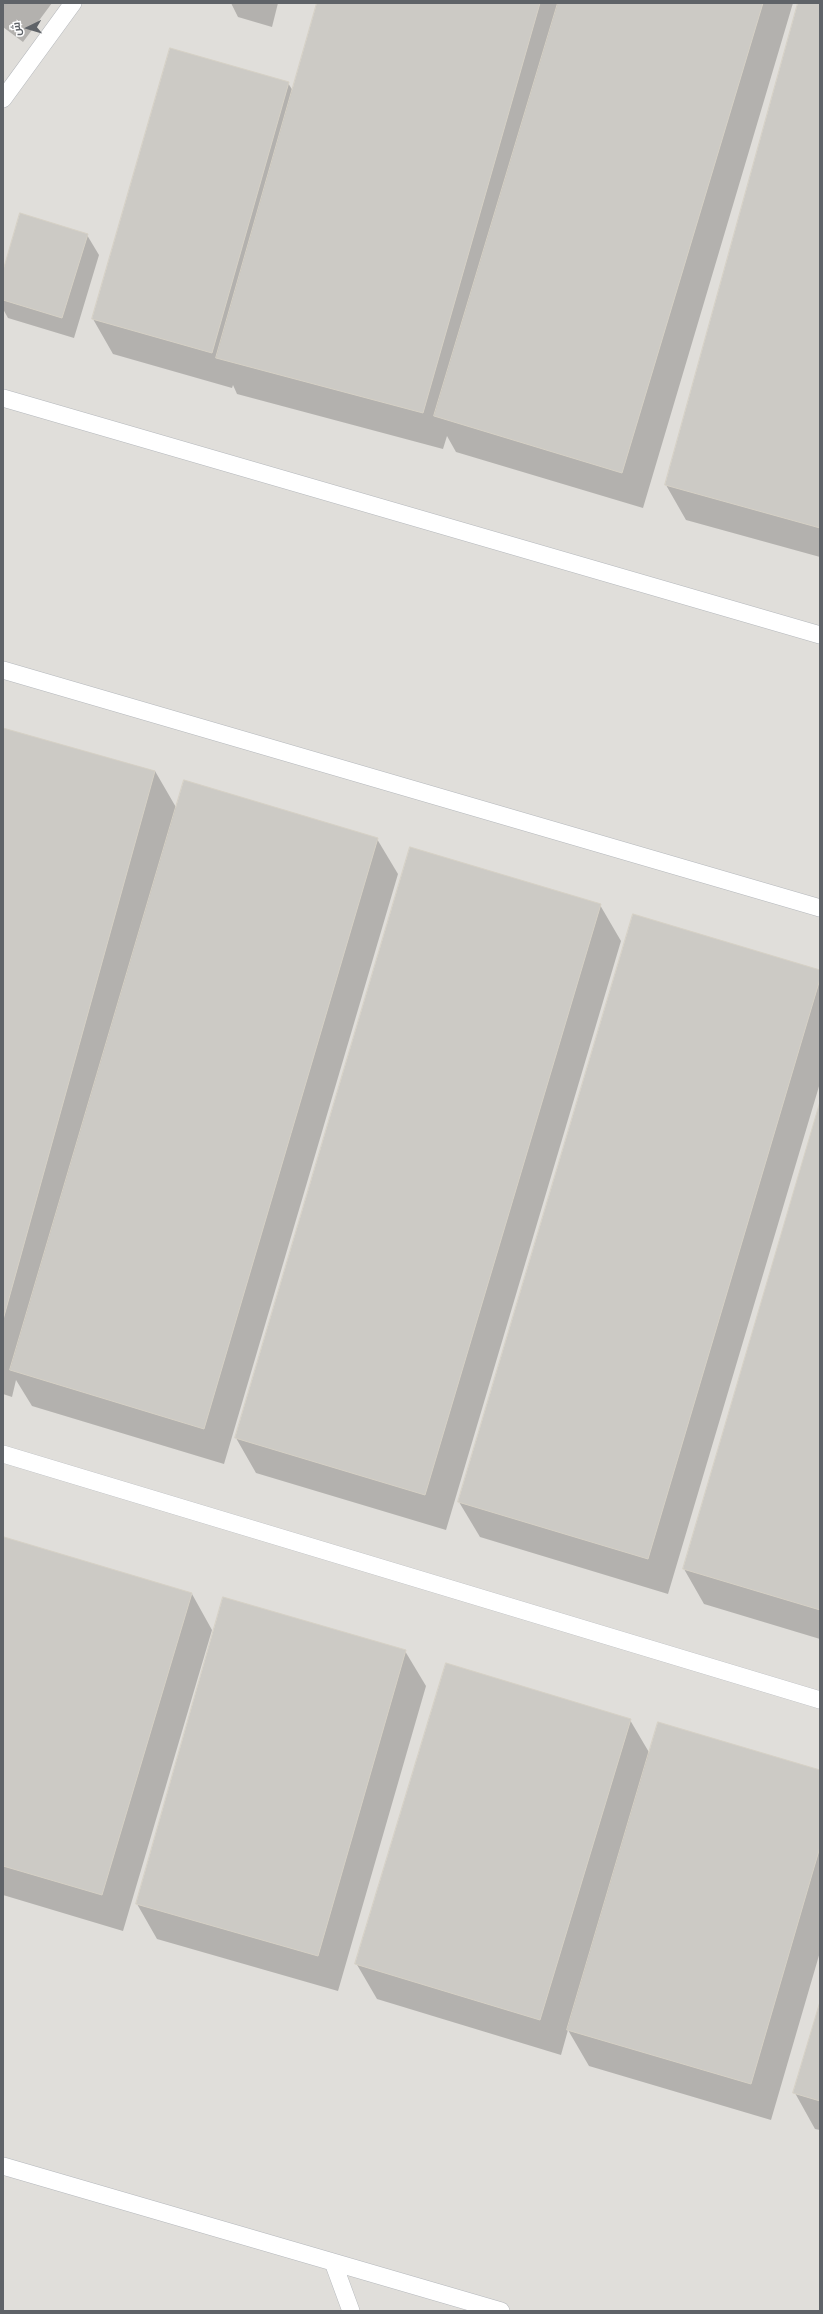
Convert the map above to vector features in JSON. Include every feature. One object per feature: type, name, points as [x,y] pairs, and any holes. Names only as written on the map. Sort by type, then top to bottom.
[{"type":"lane","points":[[3,99],[73,3]]},
{"type":"lane","points":[[3,398],[820,635]]},
{"type":"lane","points":[[3,670],[820,908]]},
{"type":"lane","points":[[3,1454],[820,1700]]},
{"type":"lane","points":[[3,2166],[501,2311]]},
{"type":"lane","points":[[333,2262],[351,2311]]},
{"type":"shaded area","points":[[3,3],[820,3],[820,2311],[3,2311]]},
{"type":"building","points":[[317,3],[540,3],[423,413],[216,358]]},
{"type":"building","points":[[558,3],[763,3],[622,473],[434,416]]},
{"type":"building","points":[[798,3],[820,3],[820,528],[665,485]]},
{"type":"building","points":[[170,48],[289,82],[212,353],[92,319]]},
{"type":"building","points":[[20,213],[88,234],[62,318],[3,300],[3,271]]},
{"type":"building","points":[[3,728],[155,771],[3,1320]]},
{"type":"building","points":[[184,780],[378,838],[204,1429],[10,1370]]},
{"type":"building","points":[[410,847],[601,904],[425,1495],[235,1438]]},
{"type":"building","points":[[633,914],[820,970],[820,979],[648,1559],[458,1502]]},
{"type":"building","points":[[820,1102],[820,1610],[683,1569]]},
{"type":"building","points":[[4,1537],[192,1593],[102,1895],[3,1866]]},
{"type":"building","points":[[223,1597],[406,1650],[318,1956],[136,1904]]},
{"type":"building","points":[[446,1663],[631,1719],[540,2020],[355,1964]]},
{"type":"building","points":[[658,1722],[820,1770],[820,1847],[751,2084],[567,2030]]},
{"type":"building","points":[[820,2002],[820,2101],[793,2093]]}]
